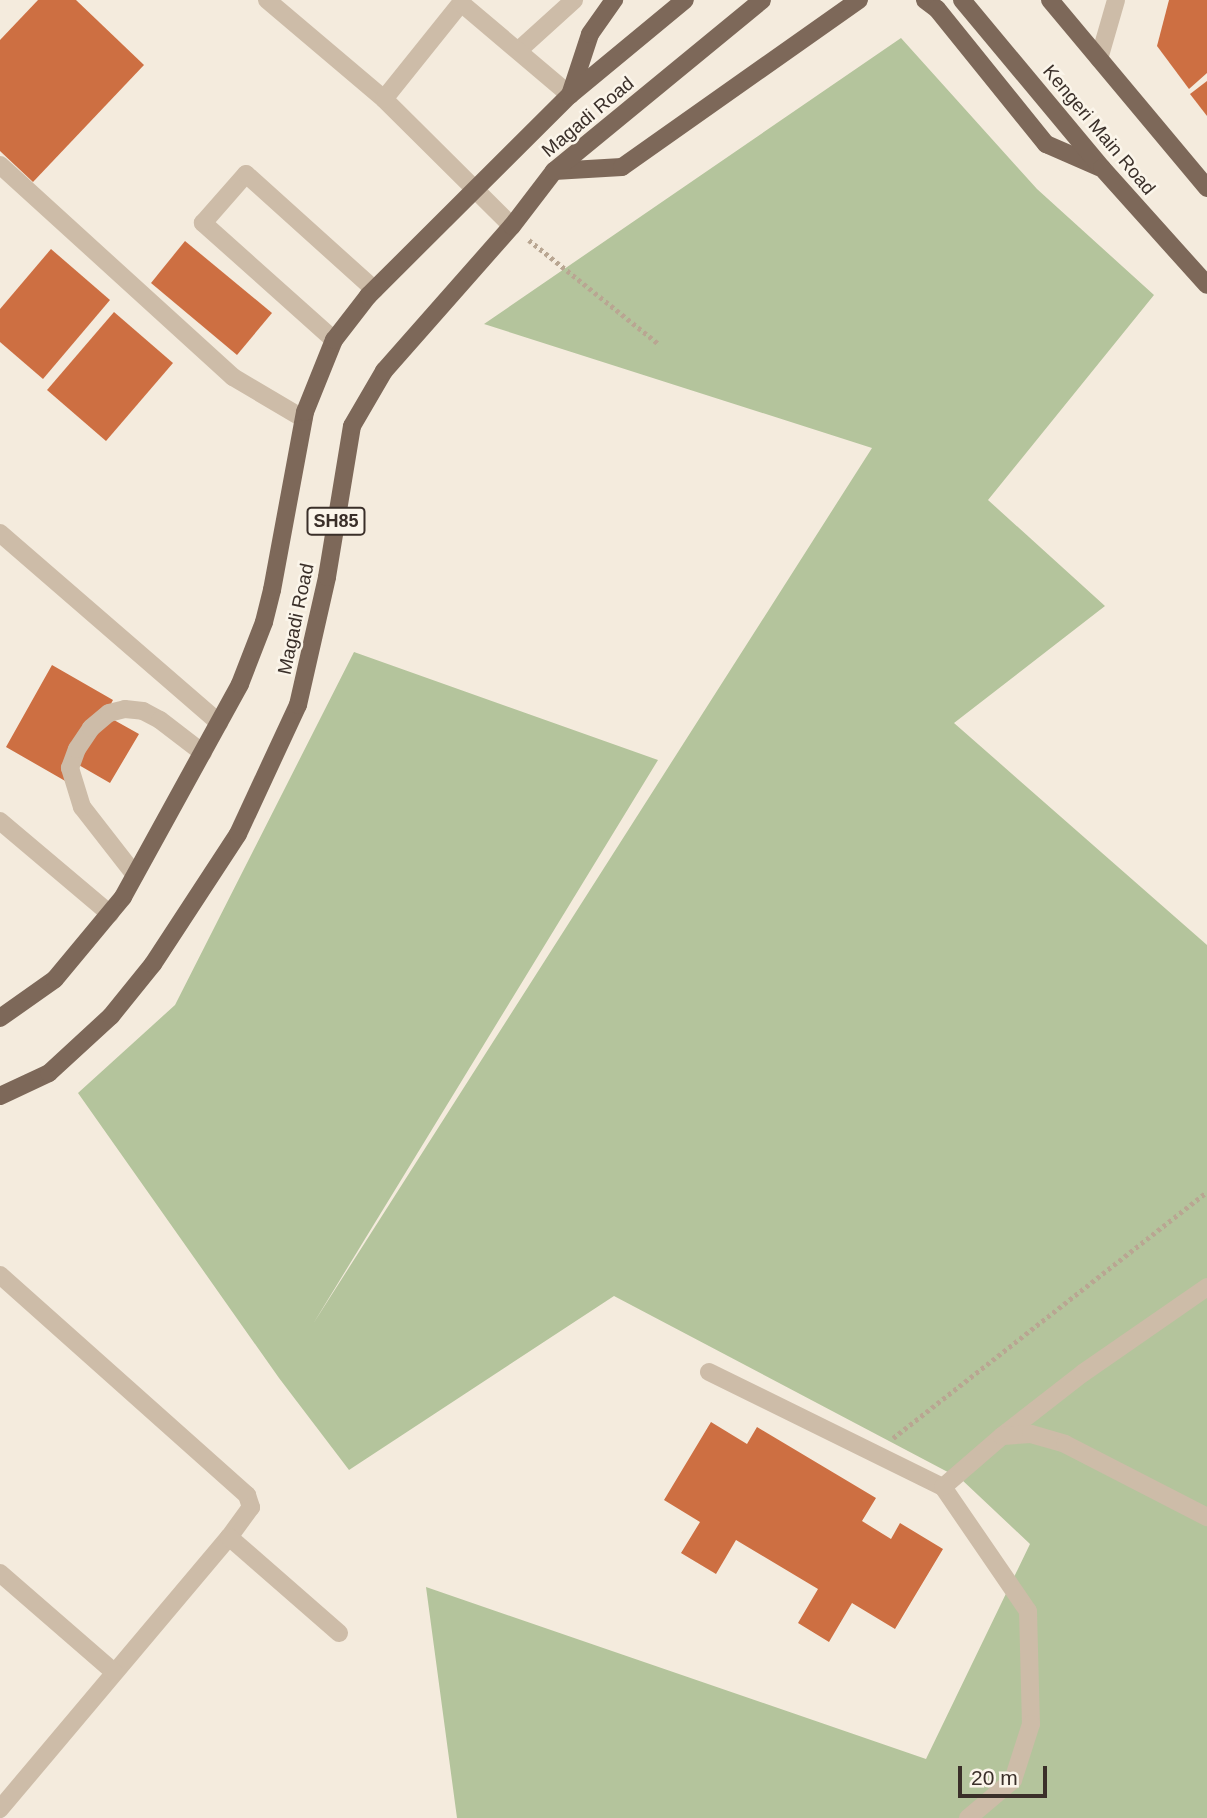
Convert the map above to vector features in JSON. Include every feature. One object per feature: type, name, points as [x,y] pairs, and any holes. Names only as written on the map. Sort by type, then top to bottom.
[{"type":"main road","points":[[570,95],[590,34],[614,0]]},
{"type":"main road","name":"Magadi Road","points":[[0,1018],[55,979],[110,914],[135,876],[244,674],[264,622],[280,557],[304,419],[313,388],[334,340],[375,289],[570,95],[685,0]]},
{"type":"main road","name":"Magadi Road","points":[[0,1096],[48,1073],[111,1016],[153,964],[238,834],[299,705],[327,577],[352,426],[384,371],[512,226],[554,171],[762,0]]},
{"type":"main road","points":[[554,171],[622,167],[859,0]]},
{"type":"main road","points":[[925,0],[937,9],[1046,144],[1102,168]]},
{"type":"main road","name":"Kengeri Main Road","points":[[962,0],[1102,168],[1207,285]]},
{"type":"main road","points":[[1049,0],[1207,188]]},
{"type":"street","points":[[267,0],[384,99],[512,226]]},
{"type":"street","points":[[520,49],[574,0]]},
{"type":"street","points":[[1099,59],[1116,0]]},
{"type":"street","points":[[384,99],[459,2],[520,49],[570,95]]},
{"type":"street","points":[[0,165],[233,377],[304,419]]},
{"type":"street","points":[[334,340],[203,223],[246,174],[375,289]]},
{"type":"street","points":[[0,533],[219,723]]},
{"type":"street","points":[[135,876],[82,807],[70,768],[77,749],[91,728],[109,713],[125,709],[143,711],[160,720],[203,752]]},
{"type":"street","points":[[0,821],[110,914]]},
{"type":"street","points":[[0,1275],[251,1501],[249,1512],[229,1537],[0,1809]]},
{"type":"street","points":[[943,1487],[1002,1436],[1083,1373],[1207,1287]]},
{"type":"street","points":[[709,1372],[943,1487],[1028,1611],[1031,1724],[1013,1780],[968,1818]]},
{"type":"street","points":[[1002,1436],[1031,1434],[1065,1444],[1207,1517]]},
{"type":"street","points":[[229,1537],[339,1633]]},
{"type":"street","points":[[0,1573],[114,1672]]},
{"type":"path","points":[[512,226],[659,344]]},
{"type":"path","points":[[876,1452],[1207,1192]]},
{"type":"green space","points":[[901,38],[1037,189],[1154,295],[988,500],[1105,606],[954,723],[1207,945],[1207,1818],[457,1818],[426,1587],[926,1759],[1030,1544],[961,1479],[614,1296],[349,1470],[279,1378],[78,1093],[175,1005],[354,652],[658,760],[313,1324],[872,448],[484,324]]},
{"type":"building","points":[[38,0],[76,0],[144,65],[33,182],[0,151],[0,40]]},
{"type":"building","points":[[1169,0],[1207,0],[1207,73],[1189,89],[1157,46]]},
{"type":"building","points":[[1207,81],[1207,116],[1190,94]]},
{"type":"building","points":[[185,241],[272,313],[237,355],[151,283]]},
{"type":"building","points":[[51,249],[110,300],[43,379],[0,342],[0,309]]},
{"type":"building","points":[[114,312],[173,363],[106,441],[47,390]]},
{"type":"building","points":[[52,665],[113,700],[105,715],[139,734],[110,783],[77,764],[67,782],[6,747]]},
{"type":"building","points":[[711,1422],[747,1444],[757,1427],[876,1498],[862,1521],[891,1539],[900,1523],[943,1549],[895,1629],[852,1603],[829,1642],[798,1623],[818,1589],[736,1540],[716,1574],[681,1553],[700,1522],[664,1500]]}]
